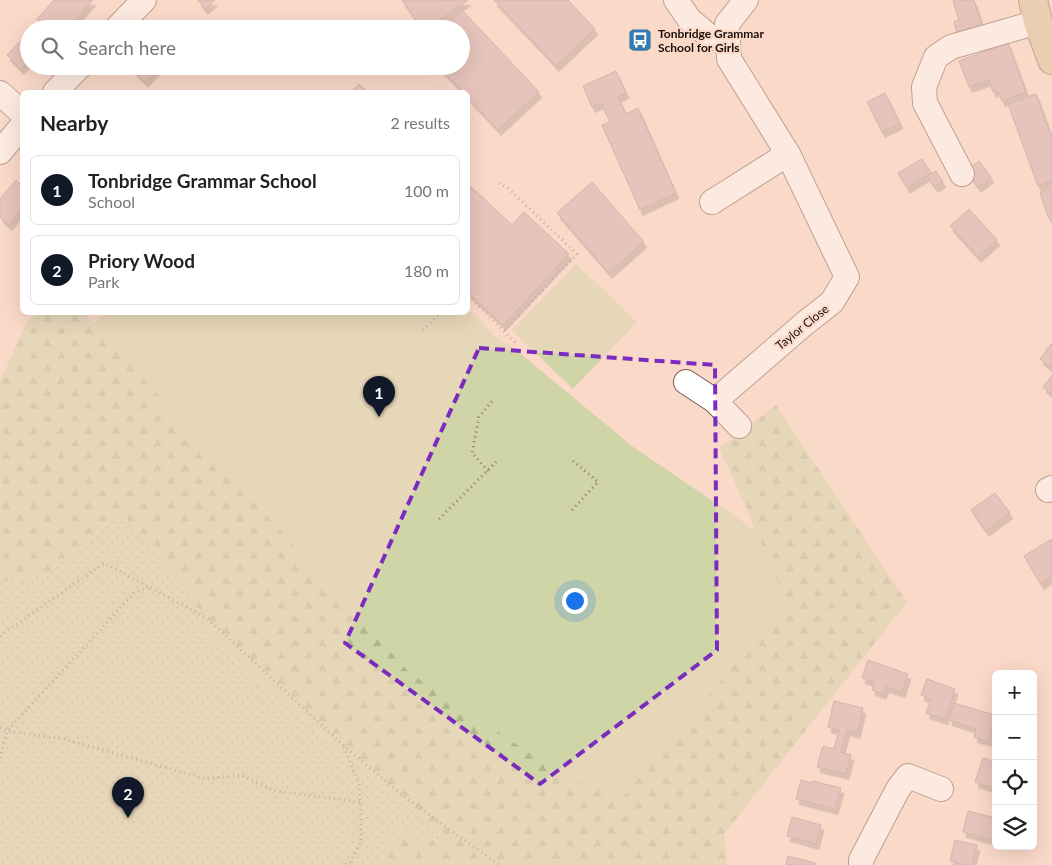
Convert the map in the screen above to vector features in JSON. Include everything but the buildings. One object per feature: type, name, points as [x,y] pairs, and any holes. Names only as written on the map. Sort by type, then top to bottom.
[{"type":"main road","points":[[1035,11],[1052,60]]},
{"type":"street","points":[[125,20],[144,0]]},
{"type":"street","points":[[676,0],[689,19],[710,37],[728,41]]},
{"type":"street","name":"Taylor Close","points":[[715,401],[832,302],[847,277],[788,154],[729,59],[727,24],[746,0]]},
{"type":"street","points":[[962,174],[925,102],[924,87],[936,56],[951,47],[1035,11]]},
{"type":"street","points":[[57,90],[71,75]]},
{"type":"street","points":[[0,93],[20,111]]},
{"type":"street","points":[[0,152],[20,128]]},
{"type":"street","points":[[712,202],[788,154]]},
{"type":"street","points":[[686,382],[715,401],[739,426]]},
{"type":"street","points":[[861,865],[861,860],[898,789],[908,776],[941,789]]},
{"type":"path","points":[[499,183],[509,188],[577,254],[504,331]]},
{"type":"path","points":[[470,298],[517,344]]},
{"type":"path","points":[[422,330],[437,315]]},
{"type":"path","points":[[488,471],[472,452],[478,417],[493,400]]},
{"type":"path","points":[[439,519],[499,459]]},
{"type":"path","points":[[572,460],[598,482],[572,510]]},
{"type":"path","points":[[0,636],[104,563],[207,618],[344,746],[406,798],[500,865]]},
{"type":"path","points":[[0,758],[7,731],[135,592],[151,588]]},
{"type":"path","points":[[0,728],[7,731],[64,739],[206,779],[241,775],[276,791],[360,802]]},
{"type":"path","points":[[344,746],[359,784],[361,842],[350,862],[345,865]]},
{"type":"highlighted area","points":[[479,348],[715,365],[717,650],[540,784],[345,643]]},
{"type":"green space","points":[[576,264],[637,322],[573,389],[512,330]]},
{"type":"green space","points":[[470,311],[502,343],[510,345],[632,446],[815,571],[631,848],[396,706],[82,339],[101,315],[470,315]]},
{"type":"green space","points":[[35,315],[86,315],[409,672],[565,777],[623,797],[787,602],[720,448],[776,405],[907,602],[724,834],[727,865],[378,865],[400,831],[451,844],[204,634],[121,513],[48,574],[0,582],[0,381],[28,320]]},
{"type":"green space","points":[[121,512],[207,618],[204,635],[452,844],[400,831],[378,865],[0,865],[0,582],[48,574]]},
{"type":"place","name":"Tonbridge Grammar School for Girls","points":[[640,40]]},
{"type":"place","name":"Tonbridge Grammar School","points":[[379,417]]},
{"type":"place","name":"Priory Wood","points":[[128,818]]}]
